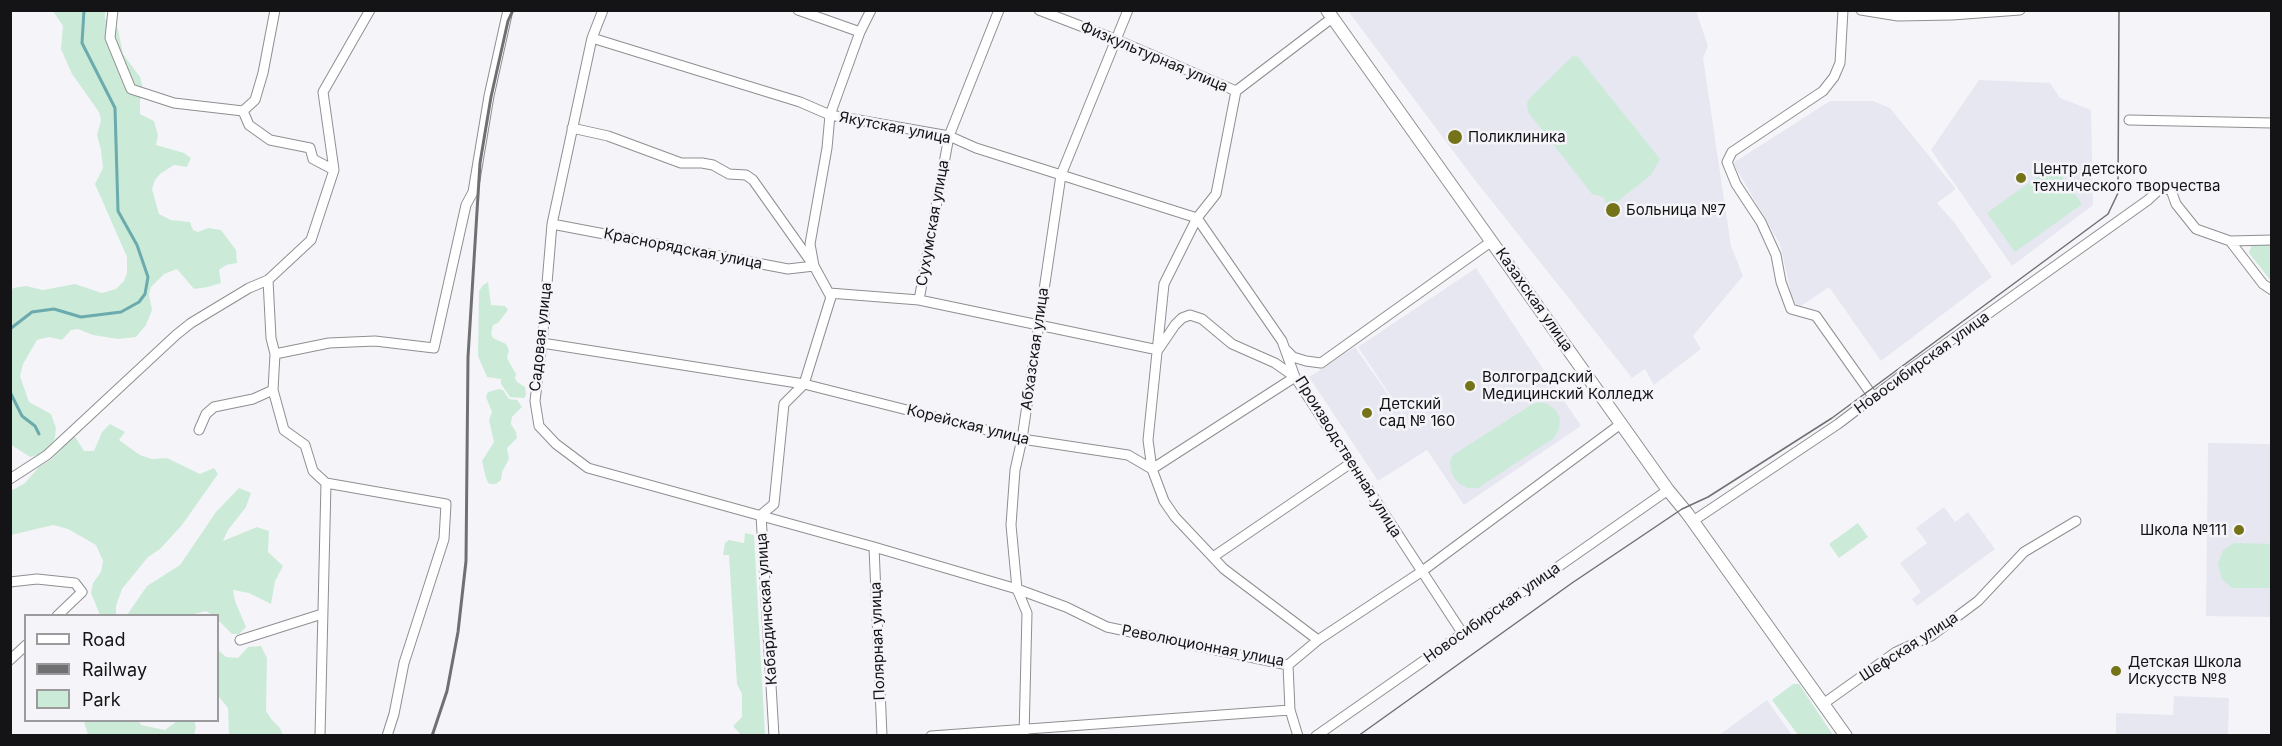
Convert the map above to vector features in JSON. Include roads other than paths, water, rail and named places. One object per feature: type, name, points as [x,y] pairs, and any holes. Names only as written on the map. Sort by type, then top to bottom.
[{"type":"main road","name":"Казахская улица","points":[[1329,14],[1668,490],[1693,521],[1846,735]]},
{"type":"street","points":[[113,10],[110,38],[131,90],[159,99],[243,111]]},
{"type":"street","points":[[243,111],[255,100],[263,73],[275,10]]},
{"type":"street","points":[[10,479],[47,455],[184,329],[249,288],[268,280],[311,240],[334,170],[323,93],[370,10]]},
{"type":"street","points":[[275,354],[329,343],[375,340],[434,348],[465,205],[473,192],[489,96],[508,10]]},
{"type":"street","name":"Садовая улица","points":[[603,10],[592,38],[552,224],[535,400],[539,426],[556,444],[588,468],[761,515]]},
{"type":"street","points":[[798,10],[860,32]]},
{"type":"street","points":[[814,266],[810,244],[827,148],[830,115],[860,32],[871,10]]},
{"type":"street","name":"Сухумская улица","points":[[919,300],[949,136],[999,10]]},
{"type":"street","name":"Физкультурная улица","points":[[1040,10],[1236,91]]},
{"type":"street","name":"Абхазская улица","points":[[1024,732],[1027,613],[1017,589],[1011,525],[1015,470],[1022,439],[1060,175],[1128,10]]},
{"type":"street","points":[[1843,10],[1840,63],[1834,77],[1823,91],[1732,152],[1727,162],[1736,184],[1761,222],[1772,247],[1791,309],[1816,316],[1874,398]]},
{"type":"street","points":[[1860,10],[1898,16],[2020,10]]},
{"type":"street","points":[[1318,640],[1224,569],[1175,517],[1164,501],[1152,469],[1148,440],[1164,284],[1197,218],[1216,194],[1236,91],[1329,14]]},
{"type":"street","name":"Якутская улица","points":[[592,38],[800,102],[830,115],[949,136],[976,148],[1197,218]]},
{"type":"street","points":[[243,111],[249,126],[270,140],[310,148],[313,159],[334,170]]},
{"type":"street","points":[[2129,120],[2271,123]]},
{"type":"street","points":[[572,128],[608,136],[681,163],[713,165],[729,174],[746,175],[753,180],[814,266],[829,293],[919,300],[1158,350]]},
{"type":"street","name":"Новосибирская улица","points":[[1693,521],[1874,398],[1909,370],[2148,200],[2161,188],[2171,190],[2176,204],[2196,228],[2230,241]]},
{"type":"street","name":"Производственная улица","points":[[1197,218],[1277,333],[1295,377],[1462,634]]},
{"type":"street","name":"Краснорядская улица","points":[[552,224],[788,269],[814,266]]},
{"type":"street","points":[[2230,241],[2271,240]]},
{"type":"street","points":[[1285,349],[1293,357],[1321,363],[1492,241]]},
{"type":"street","points":[[2230,241],[2263,284],[2271,290]]},
{"type":"street","points":[[268,280],[271,338],[275,354],[273,390],[284,430],[305,445],[313,471],[326,483],[446,504],[444,539],[404,663],[394,714],[387,735]]},
{"type":"street","name":"Кабардинская улица","points":[[774,735],[761,515],[774,504],[784,404],[804,384],[831,297],[829,293]]},
{"type":"street","points":[[1152,469],[1295,377],[1275,363],[1232,344],[1202,320],[1190,315],[1182,318],[1175,325],[1158,350]]},
{"type":"street","name":"Корейская улица","points":[[542,343],[804,384],[1022,439],[1128,455],[1152,469]]},
{"type":"street","points":[[199,430],[206,414],[214,407],[253,399],[273,390]]},
{"type":"street","name":"Революционная улица","points":[[761,515],[1017,589],[1066,607],[1107,627],[1288,665],[1318,640],[1421,572],[1622,423]]},
{"type":"street","points":[[1213,557],[1351,464]]},
{"type":"street","points":[[320,735],[326,483]]},
{"type":"street","name":"Новосибирская улица","points":[[1316,735],[1668,490]]},
{"type":"street","name":"Шефская улица","points":[[1823,704],[1896,652],[1930,636],[1978,601],[2024,552],[2076,521]]},
{"type":"street","name":"Полярная улица","points":[[874,547],[882,735]]},
{"type":"street","points":[[10,582],[38,579],[75,583],[82,592],[58,614]]},
{"type":"street","points":[[240,640],[322,614]]},
{"type":"street","points":[[10,660],[24,647]]},
{"type":"street","points":[[1288,665],[1290,710],[1298,735]]},
{"type":"street","points":[[931,735],[1024,732],[1290,710]]},
{"type":"waterway","points":[[10,329],[32,312],[54,309],[81,317],[121,312],[139,302],[145,294],[148,277],[137,245],[118,211],[115,108],[82,43],[84,10]]},
{"type":"waterway","points":[[10,392],[22,416],[35,426],[39,434]]},
{"type":"tram line","points":[[1358,736],[1572,583],[1682,509],[1708,497],[1832,418],[2108,214],[2118,193],[2119,10]]},
{"type":"railway","points":[[432,736],[447,691],[458,632],[466,561],[468,357],[480,163],[491,97],[508,21],[513,10]]},
{"type":"place","name":"Поликлиника","points":[[1455,137]]},
{"type":"place","name":"Центр детского технического творчества","points":[[2021,178]]},
{"type":"place","name":"Больница №7","points":[[1613,210]]},
{"type":"place","name":"Волгоградский Медицинский Колледж","points":[[1470,386]]},
{"type":"place","name":"Детский сад № 160","points":[[1367,413]]},
{"type":"place","name":"Школа №111","points":[[2239,530]]},
{"type":"place","name":"Детская Школа Искусств №8","points":[[2116,671]]}]
